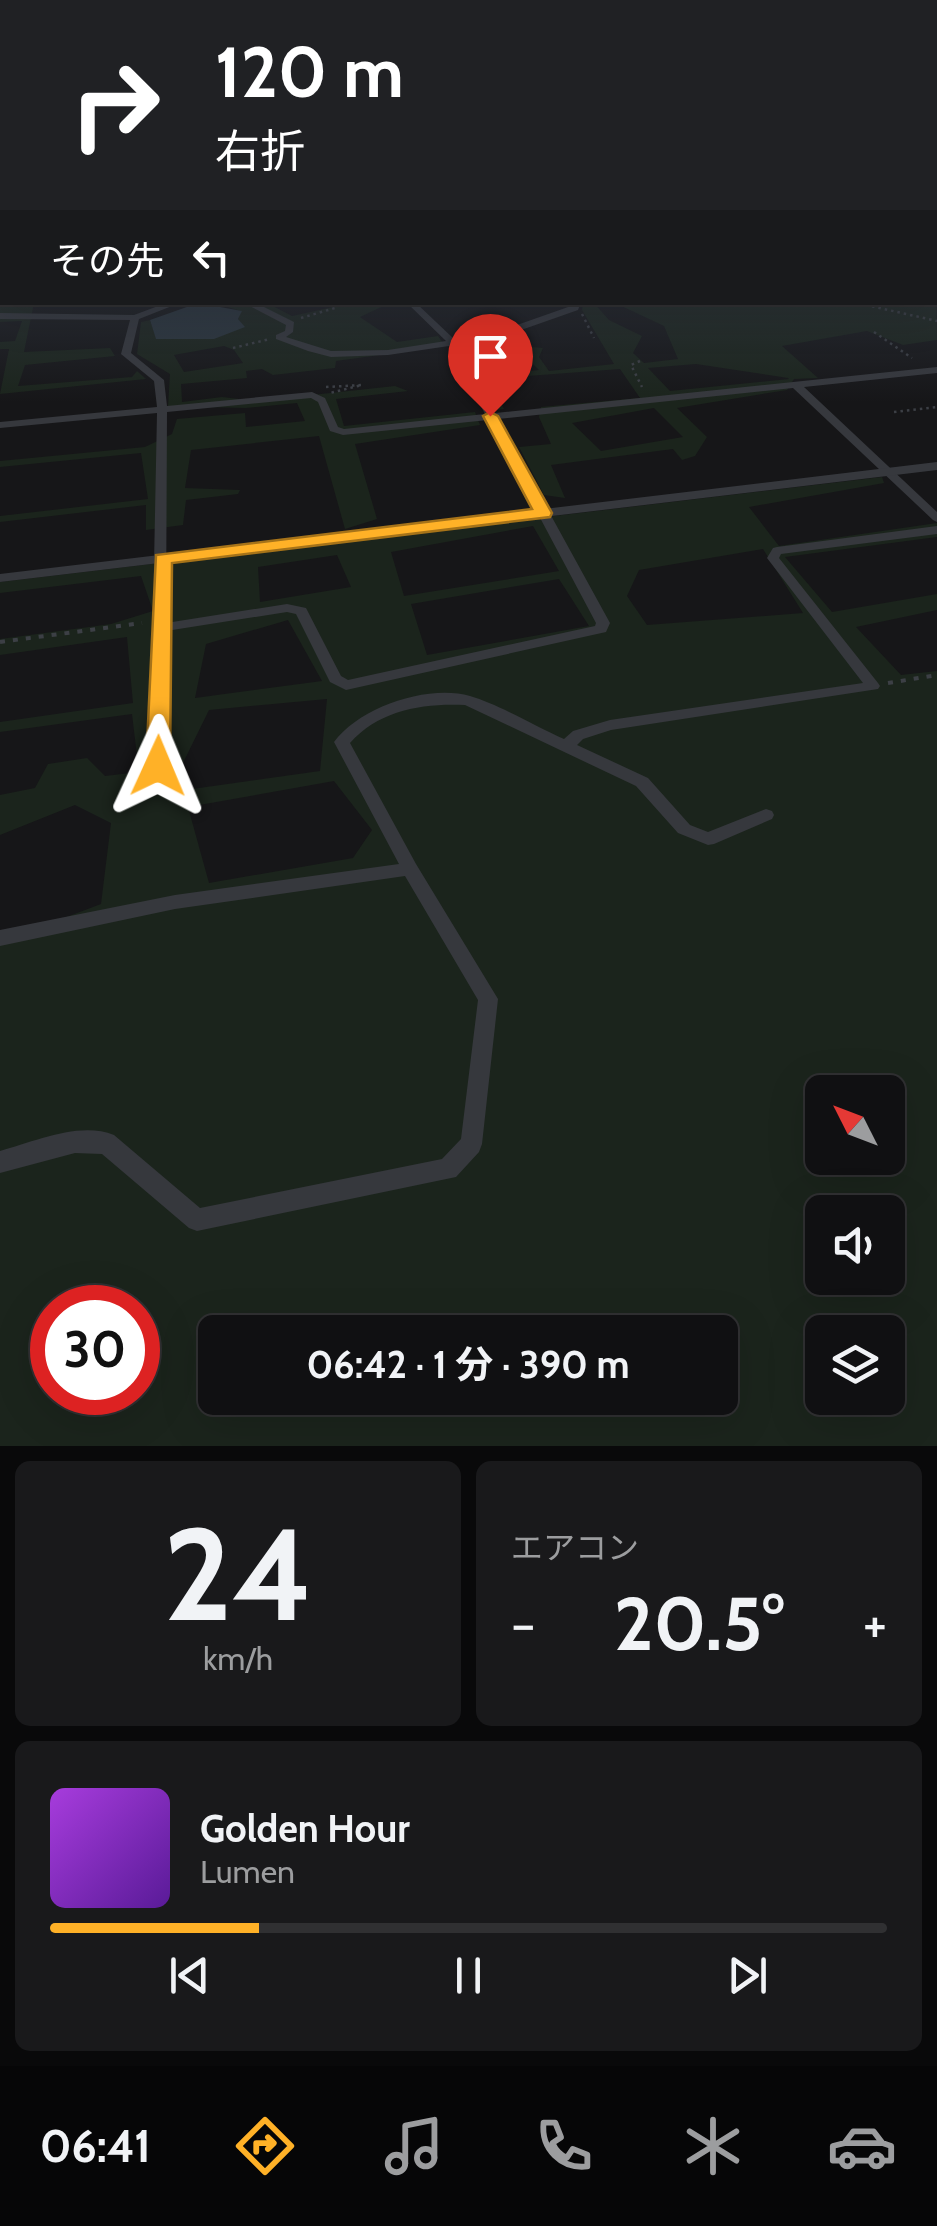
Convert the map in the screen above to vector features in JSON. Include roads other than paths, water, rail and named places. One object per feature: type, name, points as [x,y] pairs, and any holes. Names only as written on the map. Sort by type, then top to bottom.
[{"type":"street","points":[[0,316],[135,318],[170,305]]},
{"type":"street","points":[[252,305],[287,321],[290,332],[279,337],[333,354],[451,341],[537,324],[576,305]]},
{"type":"street","points":[[161,624],[287,608],[302,611],[335,679],[346,685],[601,629],[602,623],[451,341],[413,305]]},
{"type":"street","points":[[135,318],[126,354],[159,380],[162,408],[158,766]]},
{"type":"street","points":[[0,425],[312,395],[322,400],[334,429],[344,432],[932,371]]},
{"type":"street","points":[[796,385],[937,518]]},
{"type":"street","points":[[0,578],[937,466]]},
{"type":"street","points":[[568,744],[578,734],[610,725],[873,686],[772,558],[777,551],[937,530]]},
{"type":"street","points":[[0,1162],[75,1142],[106,1142],[197,1220],[448,1169],[470,1144],[488,999],[410,869],[342,742],[354,726],[387,709],[450,698],[467,700],[568,744],[642,782],[684,829],[708,839],[766,815]]},
{"type":"street","points":[[0,938],[175,902],[410,869]]}]
